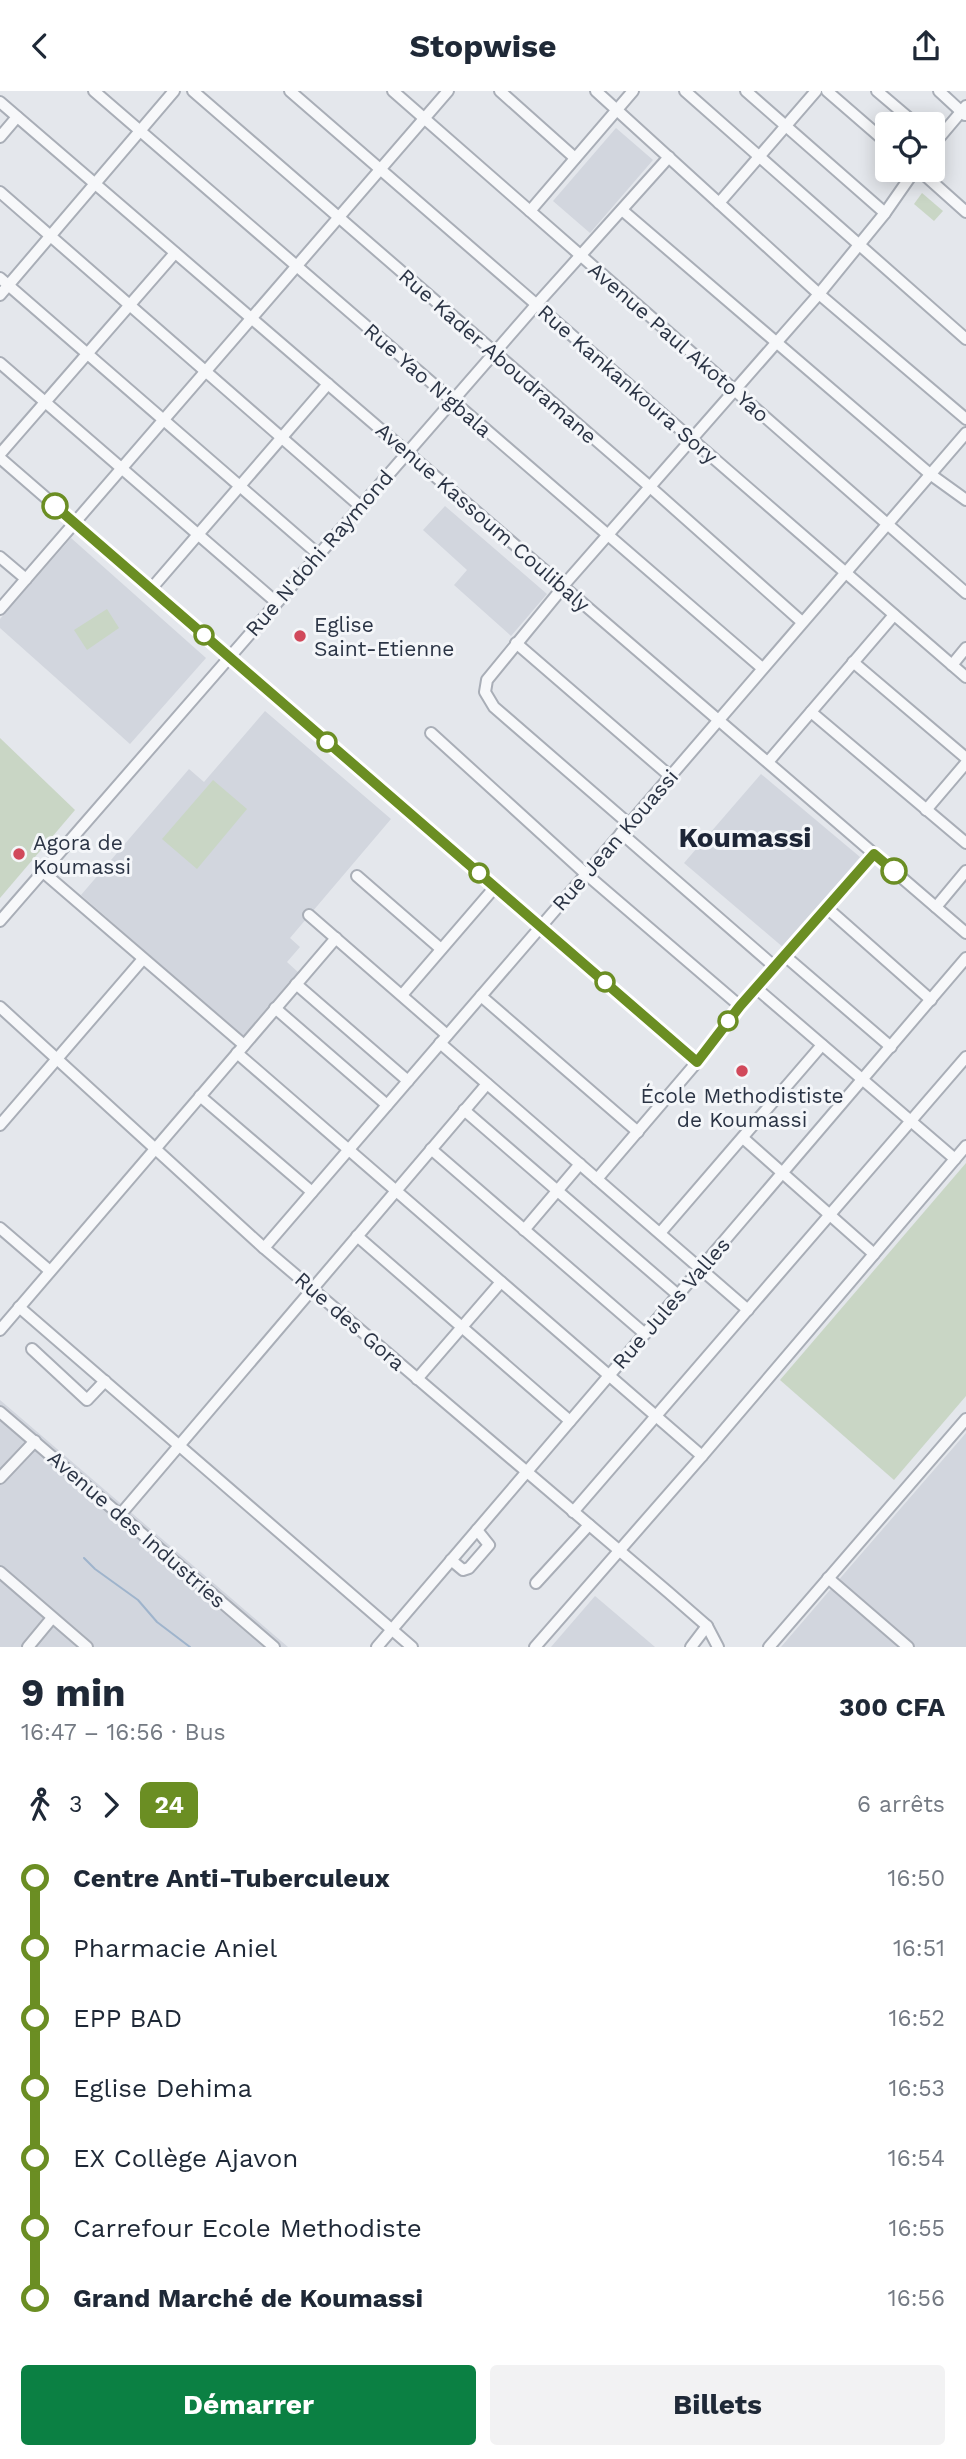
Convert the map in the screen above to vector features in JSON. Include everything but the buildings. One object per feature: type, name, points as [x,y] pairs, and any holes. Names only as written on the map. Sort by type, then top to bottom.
[{"type":"street","name":"Rue Yao N'gbala","points":[[94,91],[762,668]]},
{"type":"street","points":[[0,295],[4,282],[50,236],[174,91]]},
{"type":"street","name":"Rue Kader Aboudramane","points":[[193,91],[802,622]]},
{"type":"street","name":"Rue Kankankoura Sory","points":[[290,91],[966,677]]},
{"type":"street","name":"Avenue Paul Akoto Yao","points":[[393,91],[966,593]]},
{"type":"street","points":[[0,609],[448,91]]},
{"type":"street","points":[[500,91],[575,158]]},
{"type":"street","points":[[596,91],[819,294],[966,419]]},
{"type":"street","points":[[530,211],[633,91]]},
{"type":"street","points":[[685,91],[966,339]]},
{"type":"street","points":[[746,91],[885,213]]},
{"type":"street","points":[[719,203],[816,91]]},
{"type":"street","points":[[827,91],[875,133]]},
{"type":"street","points":[[877,91],[902,112]]},
{"type":"street","points":[[939,91],[964,111],[945,131]]},
{"type":"street","name":"Avenue Kassoum Coulibaly","points":[[0,102],[966,933]]},
{"type":"street","points":[[0,137],[18,117]]},
{"type":"street","name":"Rue N'dohi Raymond","points":[[0,921],[452,400],[669,157]]},
{"type":"street","points":[[775,967],[494,707],[485,692],[487,680],[649,486],[819,294],[908,182]]},
{"type":"street","points":[[931,182],[966,212]]},
{"type":"street","points":[[0,192],[360,506]]},
{"type":"street","points":[[622,210],[930,474],[966,501]]},
{"type":"street","points":[[175,253],[0,456],[697,1062]]},
{"type":"street","points":[[4,282],[318,554]]},
{"type":"street","points":[[0,363],[276,602]]},
{"type":"street","points":[[151,589],[328,384]]},
{"type":"street","name":"Rue Jean Kouassi","points":[[264,1248],[966,433]]},
{"type":"street","points":[[0,557],[26,579]]},
{"type":"street","points":[[768,762],[894,615]]},
{"type":"street","points":[[516,643],[670,776]]},
{"type":"street","points":[[951,665],[966,648]]},
{"type":"street","points":[[853,662],[966,758]]},
{"type":"street","points":[[811,712],[966,843]]},
{"type":"street","points":[[430,733],[586,874],[740,1006]]},
{"type":"street","points":[[926,810],[966,763]]},
{"type":"street","points":[[597,1179],[697,1062],[740,1006],[874,854]]},
{"type":"street","points":[[936,907],[966,871]]},
{"type":"street","points":[[43,872],[143,959],[348,1150],[702,1456]]},
{"type":"street","points":[[357,876],[441,949]]},
{"type":"street","points":[[402,995],[495,887]]},
{"type":"street","points":[[827,908],[931,999]]},
{"type":"street","points":[[309,915],[402,995],[487,1084],[748,1310]]},
{"type":"street","points":[[0,1330],[335,938]]},
{"type":"street","points":[[785,955],[891,1047]]},
{"type":"street","name":"Rue Jules Valles","points":[[377,1647],[966,958]]},
{"type":"street","points":[[0,1125],[143,959]]},
{"type":"street","points":[[296,984],[408,1081]]},
{"type":"street","points":[[756,988],[955,1159]]},
{"type":"street","points":[[481,996],[638,1132]]},
{"type":"street","name":"Rue des Gora","points":[[0,1007],[264,1248],[707,1626],[718,1647]]},
{"type":"street","points":[[275,1008],[387,1105]]},
{"type":"street","points":[[660,1233],[822,1045]]},
{"type":"street","points":[[573,1512],[966,1057]]},
{"type":"street","points":[[120,1515],[487,1084]]},
{"type":"street","points":[[200,1096],[312,1192]]},
{"type":"street","points":[[464,1110],[678,1295]]},
{"type":"street","points":[[743,1138],[874,1254]]},
{"type":"street","points":[[535,1647],[966,1146]]},
{"type":"street","points":[[431,1149],[645,1334]]},
{"type":"street","points":[[524,1230],[580,1164]]},
{"type":"street","points":[[0,1228],[50,1271]]},
{"type":"street","points":[[357,1236],[570,1421]]},
{"type":"street","points":[[417,1379],[501,1282]]},
{"type":"street","points":[[19,1307],[412,1647]]},
{"type":"street","points":[[32,1349],[87,1400],[105,1381]]},
{"type":"street","name":"Avenue des Industries","points":[[0,1412],[274,1647]]},
{"type":"street","points":[[769,1647],[966,1419]]},
{"type":"street","points":[[0,1478],[35,1441]]},
{"type":"street","points":[[536,1583],[589,1525]]},
{"type":"street","points":[[451,1560],[463,1570],[470,1568],[489,1545],[477,1530]]},
{"type":"street","points":[[1,1575],[87,1647]]},
{"type":"street","points":[[828,1578],[908,1647]]},
{"type":"street","points":[[28,1647],[52,1618]]},
{"type":"street","points":[[691,1647],[707,1626]]},
{"type":"shaded area","points":[[616,128],[653,160],[590,233],[553,201]]},
{"type":"shaded area","points":[[445,506],[547,594],[511,636],[454,585],[467,570],[423,530]]},
{"type":"shaded area","points":[[71,538],[206,658],[130,744],[0,628],[0,619]]},
{"type":"shaded area","points":[[265,711],[391,819],[290,938],[300,947],[287,962],[299,973],[244,1038],[81,895],[189,769],[204,782]]},
{"type":"shaded area","points":[[761,774],[860,857],[784,948],[684,863]]},
{"type":"shaded area","points":[[0,1400],[288,1647],[0,1647]]},
{"type":"shaded area","points":[[966,1433],[966,1647],[781,1647],[830,1590]]},
{"type":"shaded area","points":[[595,1596],[655,1647],[551,1647]]},
{"type":"green space","points":[[922,193],[943,211],[934,221],[914,204]]},
{"type":"green space","points":[[107,609],[119,628],[87,650],[74,630]]},
{"type":"green space","name":"Agora de Koumassi","points":[[0,738],[75,810],[0,898]]},
{"type":"green space","points":[[213,780],[247,809],[197,869],[162,839]]},
{"type":"green space","points":[[966,1163],[966,1396],[894,1480],[780,1380]]},
{"type":"waterway","points":[[84,1558],[138,1600],[157,1622],[190,1647]]},
{"type":"bus line","name":"24","points":[[55,506],[697,1062],[740,1006],[874,854],[894,871]]},
{"type":"place","name":"Eglise Saint-Etienne","points":[[300,636]]},
{"type":"place","name":"Agora de Koumassi","points":[[19,854]]},
{"type":"place","name":"École Methodististe de Koumassi","points":[[742,1071]]},
{"type":"district","name":"Koumassi","points":[[745,837]]}]
